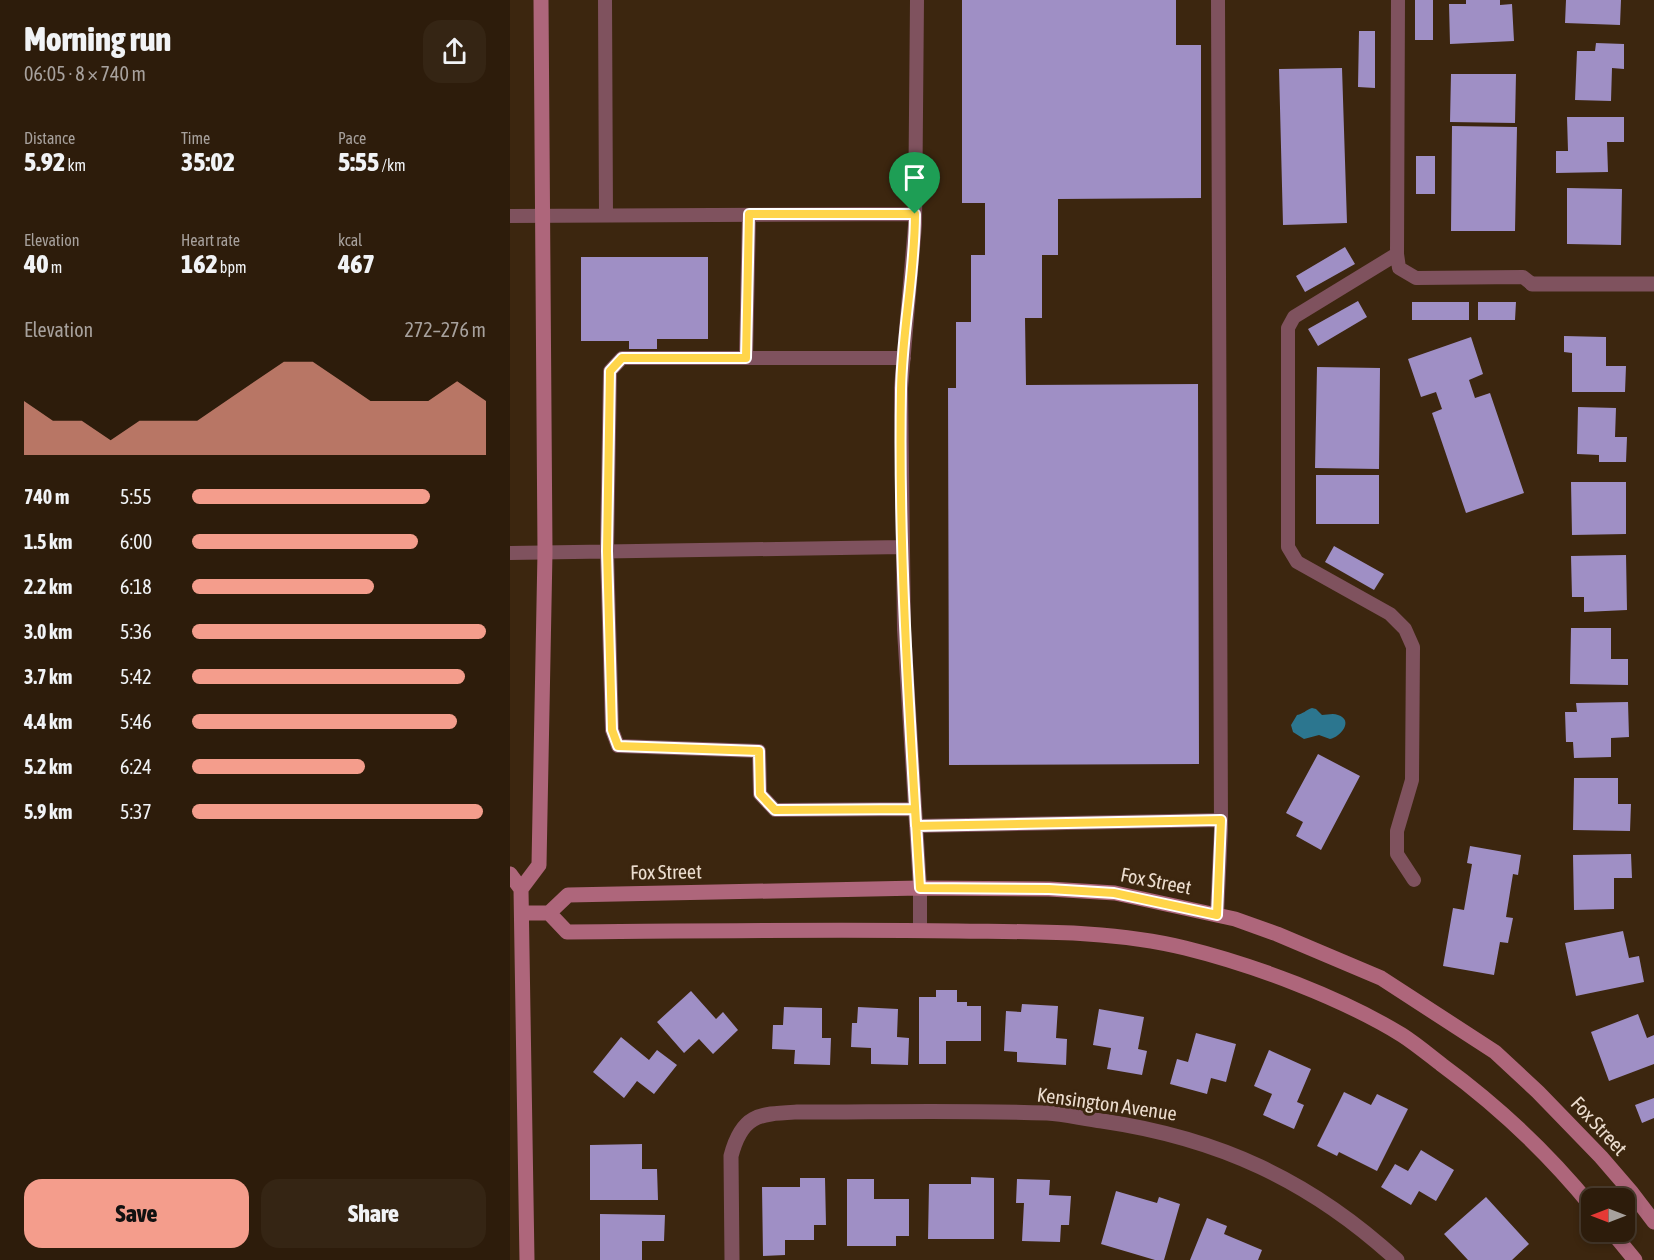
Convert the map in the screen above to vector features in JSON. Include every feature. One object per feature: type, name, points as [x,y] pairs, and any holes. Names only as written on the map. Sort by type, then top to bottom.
[{"type":"street","points":[[527,1260],[516,912],[521,889],[539,866],[544,552],[541,0]]},
{"type":"street","points":[[1532,284],[1654,284]]},
{"type":"street","points":[[510,874],[521,889]]},
{"type":"street","name":"Fox Street","points":[[549,913],[568,895],[920,888],[1049,889],[1114,893],[1217,915],[1277,934],[1381,978],[1495,1052],[1538,1092],[1601,1157],[1654,1222]]},
{"type":"street","points":[[516,912],[549,913],[567,932],[920,930],[1108,936],[1184,948],[1260,970],[1354,1010],[1402,1035],[1466,1083],[1517,1126],[1581,1194]]},
{"type":"street","name":"Kensington Avenue","points":[[732,1260],[731,1156],[735,1143],[744,1125],[752,1118],[766,1113],[797,1112],[1049,1113],[1184,1137],[1253,1163],[1306,1191],[1367,1232],[1397,1260]]},
{"type":"street","points":[[1620,1242],[1635,1260]]},
{"type":"lane","points":[[605,0],[606,215]]},
{"type":"lane","points":[[917,0],[915,214],[901,388],[904,630],[920,888],[920,930]]},
{"type":"lane","points":[[1217,915],[1221,820],[1218,0]]},
{"type":"lane","points":[[1398,0],[1397,254],[1399,268],[1416,278],[1523,277],[1532,284]]},
{"type":"lane","points":[[746,358],[749,214]]},
{"type":"lane","points":[[510,216],[915,214]]},
{"type":"lane","points":[[1397,254],[1294,317],[1288,328],[1288,547],[1297,562],[1390,614],[1405,629],[1413,647],[1412,780],[1397,831],[1397,854],[1414,880]]},
{"type":"lane","points":[[904,358],[622,358],[610,371],[607,551],[612,730],[618,746],[759,751],[760,794],[775,810],[915,809]]},
{"type":"lane","points":[[510,553],[903,547]]},
{"type":"lane","points":[[916,826],[1221,820]]},
{"type":"water","points":[[1312,708],[1322,715],[1334,714],[1343,717],[1345,724],[1342,732],[1330,739],[1319,735],[1304,739],[1293,732],[1291,725],[1297,715]]},
{"type":"building","points":[[962,0],[1176,0],[1176,45],[1201,45],[1201,198],[1058,199],[1058,255],[1042,255],[1042,318],[1025,318],[1026,385],[1198,384],[1199,764],[949,765],[948,388],[956,388],[956,322],[971,322],[971,255],[985,255],[985,203],[962,203]]},
{"type":"building","points":[[1415,0],[1433,0],[1433,40],[1415,40]]},
{"type":"building","points":[[1466,0],[1500,0],[1500,5],[1512,4],[1514,41],[1450,44],[1449,4],[1466,4]]},
{"type":"building","points":[[1566,0],[1621,0],[1620,25],[1565,23]]},
{"type":"building","points":[[1359,31],[1375,31],[1375,88],[1358,87]]},
{"type":"building","points":[[1596,43],[1624,44],[1624,69],[1612,68],[1611,101],[1575,100],[1577,51],[1595,51]]},
{"type":"building","points":[[1342,68],[1347,223],[1283,225],[1279,69]]},
{"type":"building","points":[[1451,74],[1516,74],[1515,123],[1450,122]]},
{"type":"building","points":[[1567,117],[1624,117],[1624,142],[1607,142],[1608,172],[1556,173],[1556,151],[1568,151]]},
{"type":"building","points":[[1452,126],[1517,127],[1515,231],[1451,231]]},
{"type":"building","points":[[1416,156],[1435,156],[1435,194],[1416,194]]},
{"type":"building","points":[[1567,188],[1622,189],[1621,245],[1567,244]]},
{"type":"building","points":[[1345,247],[1355,264],[1305,292],[1296,276]]},
{"type":"building","points":[[581,257],[708,257],[708,339],[657,339],[657,349],[629,349],[629,341],[581,341]]},
{"type":"building","points":[[1358,301],[1367,317],[1318,346],[1308,329]]},
{"type":"building","points":[[1412,302],[1469,302],[1469,320],[1412,320]]},
{"type":"building","points":[[1478,302],[1516,302],[1515,320],[1478,320]]},
{"type":"building","points":[[1564,336],[1606,337],[1606,366],[1626,366],[1625,392],[1572,392],[1572,353],[1564,352]]},
{"type":"building","points":[[1471,337],[1483,374],[1469,380],[1475,398],[1490,393],[1524,493],[1466,513],[1432,413],[1442,409],[1436,392],[1421,397],[1408,359]]},
{"type":"building","points":[[1317,367],[1380,368],[1379,469],[1315,468]]},
{"type":"building","points":[[1578,407],[1616,408],[1615,437],[1627,437],[1626,462],[1599,462],[1599,455],[1577,454]]},
{"type":"building","points":[[1316,475],[1379,475],[1379,524],[1316,524]]},
{"type":"building","points":[[1571,482],[1626,482],[1626,534],[1572,535]]},
{"type":"building","points":[[1334,546],[1384,574],[1374,590],[1325,562]]},
{"type":"building","points":[[1626,555],[1627,610],[1584,612],[1584,597],[1572,597],[1571,556]]},
{"type":"building","points":[[1571,628],[1611,628],[1611,659],[1628,659],[1628,685],[1570,684]]},
{"type":"building","points":[[1628,702],[1629,737],[1611,738],[1611,757],[1574,758],[1573,742],[1566,742],[1565,712],[1577,712],[1576,703]]},
{"type":"building","points":[[1318,754],[1360,776],[1321,850],[1296,836],[1303,822],[1286,813]]},
{"type":"building","points":[[1574,778],[1618,778],[1618,804],[1631,804],[1630,831],[1573,830]]},
{"type":"building","points":[[1470,846],[1521,855],[1518,875],[1513,874],[1506,917],[1513,918],[1508,943],[1500,942],[1494,975],[1443,966],[1453,908],[1464,910],[1472,864],[1467,863]]},
{"type":"building","points":[[1631,854],[1632,878],[1614,878],[1614,909],[1574,910],[1573,855]]},
{"type":"building","points":[[1623,931],[1629,958],[1639,956],[1644,982],[1576,996],[1565,943]]},
{"type":"building","points":[[936,990],[957,990],[957,1002],[967,1002],[967,1006],[981,1006],[981,1041],[946,1041],[946,1064],[919,1064],[919,997],[936,997]]},
{"type":"building","points":[[691,991],[716,1019],[723,1012],[738,1030],[713,1054],[699,1039],[684,1053],[657,1022]]},
{"type":"building","points":[[1022,1004],[1058,1006],[1056,1038],[1067,1039],[1066,1065],[1017,1062],[1017,1052],[1004,1051],[1006,1011],[1021,1012]]},
{"type":"building","points":[[784,1007],[822,1008],[822,1038],[831,1038],[830,1065],[794,1064],[795,1050],[772,1049],[773,1025],[783,1025]]},
{"type":"building","points":[[858,1007],[898,1009],[897,1037],[909,1038],[908,1065],[871,1064],[871,1048],[851,1047],[852,1023],[857,1023]]},
{"type":"building","points":[[1099,1009],[1144,1017],[1138,1049],[1147,1051],[1142,1075],[1107,1069],[1111,1048],[1093,1045]]},
{"type":"building","points":[[1638,1014],[1647,1038],[1654,1035],[1654,1064],[1609,1081],[1591,1032]]},
{"type":"building","points":[[1196,1033],[1236,1044],[1226,1082],[1211,1078],[1207,1094],[1170,1084],[1177,1059],[1188,1062]]},
{"type":"building","points":[[621,1037],[649,1060],[657,1050],[677,1065],[654,1094],[637,1081],[624,1098],[593,1072]]},
{"type":"building","points":[[1269,1050],[1311,1069],[1297,1102],[1304,1105],[1294,1129],[1263,1115],[1272,1094],[1254,1086]]},
{"type":"building","points":[[1344,1092],[1371,1105],[1377,1094],[1408,1109],[1377,1171],[1339,1152],[1337,1156],[1317,1146]]},
{"type":"building","points":[[1654,1098],[1654,1118],[1642,1123],[1635,1105]]},
{"type":"building","points":[[642,1144],[642,1169],[657,1169],[658,1200],[590,1200],[590,1145]]},
{"type":"building","points":[[1421,1150],[1454,1170],[1436,1201],[1419,1191],[1411,1205],[1381,1187],[1395,1164],[1408,1171]]},
{"type":"building","points":[[971,1177],[994,1178],[994,1239],[928,1239],[929,1184],[971,1184]]},
{"type":"building","points":[[800,1178],[825,1178],[826,1225],[814,1225],[814,1240],[785,1240],[785,1255],[763,1256],[762,1187],[800,1187]]},
{"type":"building","points":[[847,1179],[874,1179],[874,1199],[909,1199],[909,1236],[896,1236],[896,1246],[847,1246]]},
{"type":"building","points":[[1017,1179],[1050,1180],[1049,1195],[1071,1196],[1069,1225],[1061,1225],[1060,1242],[1022,1241],[1024,1203],[1016,1203]]},
{"type":"building","points":[[1116,1191],[1157,1203],[1159,1197],[1180,1204],[1164,1260],[1155,1260],[1101,1244]]},
{"type":"building","points":[[1486,1197],[1529,1244],[1512,1260],[1468,1260],[1444,1234]]},
{"type":"building","points":[[600,1214],[665,1215],[664,1241],[642,1241],[642,1260],[600,1260]]},
{"type":"building","points":[[1207,1218],[1227,1226],[1224,1234],[1262,1250],[1258,1260],[1190,1260]]},
{"type":"route","points":[[915,214],[749,214],[746,358],[622,358],[610,371],[607,551],[612,730],[618,746],[759,751],[760,794],[775,810],[915,809],[916,826],[1221,820],[1217,915],[1114,893],[1049,889],[920,888],[916,826],[911,744],[904,619],[901,388],[915,214]]}]
